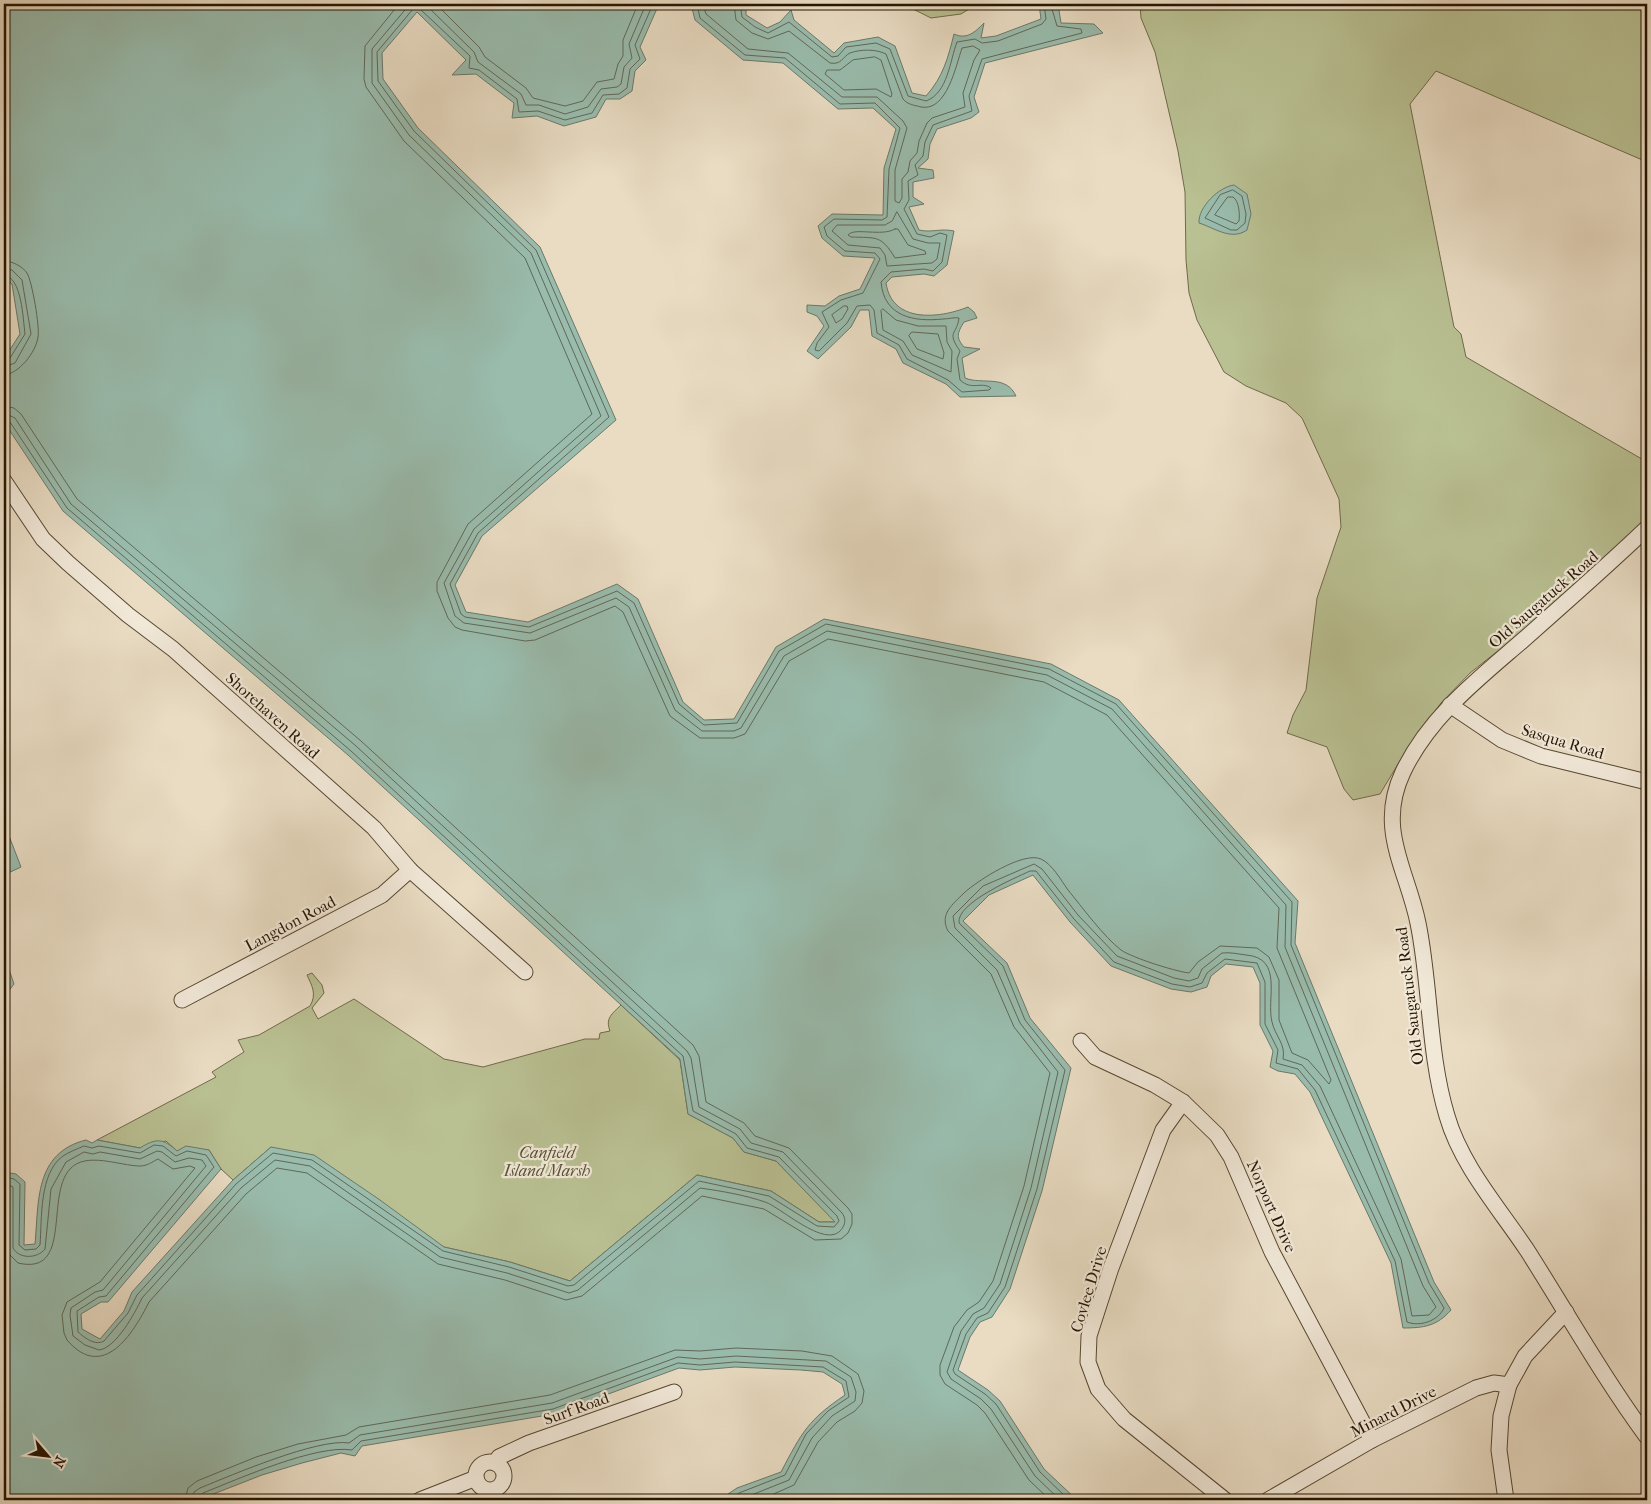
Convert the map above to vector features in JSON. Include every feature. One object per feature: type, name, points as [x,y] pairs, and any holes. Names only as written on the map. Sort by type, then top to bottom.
[{"type":"street","name":"Shorehaven Road","points":[[4,481],[30,523],[49,545],[128,615],[173,649],[374,828],[410,870],[525,972]]},
{"type":"street","name":"Old Saugatuck Road","points":[[1647,528],[1450,705],[1405,769],[1394,800],[1392,823],[1396,852],[1417,918],[1423,946],[1437,1080],[1448,1120],[1472,1167],[1566,1312],[1618,1398],[1647,1437]]},
{"type":"street","name":"Sasqua Road","points":[[1450,705],[1502,740],[1541,756],[1647,782]]},
{"type":"street","name":"Langdon Road","points":[[182,1000],[382,894],[410,870]]},
{"type":"street","name":"Norport Drive","points":[[1082,1041],[1095,1057],[1155,1085],[1183,1102],[1217,1135],[1231,1157],[1272,1252],[1372,1440]]},
{"type":"street","name":"Covlee Drive","points":[[1183,1102],[1163,1130],[1111,1268],[1090,1336],[1088,1362],[1098,1390],[1124,1419],[1225,1500]]},
{"type":"street","points":[[1506,1500],[1498,1450],[1501,1416],[1509,1385],[1525,1356],[1566,1312]]},
{"type":"street","name":"Minard Drive","points":[[1268,1500],[1372,1440],[1476,1388],[1494,1383],[1509,1385]]},
{"type":"street","name":"Surf Road","points":[[420,1500],[476,1478],[481,1465],[495,1463],[499,1457],[529,1443],[674,1392]]},
{"type":"street","points":[[476,1478],[484,1489],[498,1487],[503,1474],[495,1463]]},
{"type":"green space","points":[[903,4],[977,4],[961,14],[931,18]]},
{"type":"green space","points":[[1140,4],[1647,4],[1647,162],[1436,71],[1410,104],[1454,327],[1461,334],[1466,357],[1647,462],[1647,520],[1523,631],[1470,673],[1441,703],[1409,746],[1380,794],[1353,800],[1344,789],[1327,747],[1287,733],[1293,715],[1306,690],[1317,598],[1341,527],[1339,499],[1302,418],[1286,403],[1246,386],[1224,372],[1197,320],[1189,293],[1186,260],[1185,192],[1178,151],[1155,52],[1141,18]]},
{"type":"green space","name":"Canfield Island Marsh","points":[[312,973],[322,985],[324,993],[312,1008],[318,1019],[354,999],[444,1059],[483,1067],[585,1039],[599,1039],[600,1033],[610,1031],[609,1019],[621,1005],[680,1060],[688,1114],[733,1138],[744,1152],[776,1161],[836,1222],[819,1222],[771,1191],[697,1175],[570,1281],[510,1262],[444,1247],[271,1147],[233,1180],[221,1169],[209,1150],[177,1151],[166,1141],[140,1148],[97,1140],[216,1077],[212,1072],[244,1052],[238,1040],[259,1035],[310,1006],[313,994],[307,975]]},
{"type":"water","points":[[4,4],[659,4],[640,47],[646,60],[635,71],[632,91],[620,99],[606,99],[596,117],[564,126],[537,116],[512,118],[514,103],[476,74],[452,75],[466,60],[417,12],[382,53],[383,79],[418,128],[540,247],[616,420],[482,536],[455,585],[466,612],[528,622],[617,584],[638,599],[683,702],[704,720],[734,719],[776,647],[824,619],[1051,664],[1119,700],[1298,901],[1295,943],[1434,1282],[1451,1310],[1441,1320],[1430,1325],[1403,1328],[1391,1263],[1310,1092],[1295,1074],[1278,1071],[1270,1067],[1273,1051],[1260,1025],[1260,983],[1253,967],[1226,964],[1211,976],[1207,987],[1191,992],[1171,989],[1111,966],[1070,922],[1033,875],[989,895],[963,921],[1007,963],[1030,1018],[1071,1068],[1042,1191],[1010,1289],[992,1317],[980,1322],[970,1337],[958,1370],[988,1390],[1000,1401],[1044,1469],[1077,1500],[719,1500],[737,1488],[781,1472],[807,1428],[822,1412],[845,1395],[842,1384],[823,1372],[735,1367],[700,1370],[679,1368],[554,1414],[362,1446],[355,1456],[341,1453],[302,1463],[262,1475],[198,1500],[4,1500],[4,1172],[16,1174],[25,1182],[24,1245],[35,1244],[39,1196],[42,1181],[48,1168],[57,1156],[69,1146],[86,1140],[92,1143],[97,1140],[140,1148],[151,1142],[159,1141],[168,1144],[177,1151],[186,1146],[209,1150],[221,1169],[108,1302],[101,1302],[81,1314],[82,1329],[100,1339],[124,1311],[132,1292],[233,1180],[271,1147],[314,1155],[444,1247],[510,1262],[570,1281],[697,1175],[771,1191],[819,1222],[835,1222],[776,1161],[744,1152],[733,1138],[688,1114],[680,1059],[348,755],[63,511],[4,422],[4,359],[20,334],[12,284],[4,278]]},
{"type":"water","points":[[691,4],[746,4],[746,15],[767,28],[780,22],[791,10],[794,20],[834,53],[844,43],[878,37],[895,46],[912,93],[926,96],[941,74],[954,34],[967,36],[984,23],[981,38],[996,36],[1041,19],[1039,4],[1058,4],[1061,23],[1094,24],[1103,33],[985,63],[974,97],[979,112],[971,118],[937,129],[930,144],[928,159],[918,168],[933,170],[934,178],[913,182],[913,197],[924,204],[909,207],[919,230],[954,231],[947,265],[934,276],[924,274],[892,277],[886,283],[890,296],[897,305],[907,311],[930,315],[943,314],[968,307],[974,312],[977,318],[964,322],[958,335],[964,347],[980,349],[962,358],[965,378],[1000,382],[1012,389],[1016,396],[960,397],[946,384],[903,363],[896,349],[872,336],[869,310],[860,310],[851,327],[818,359],[807,351],[824,326],[817,316],[807,312],[807,305],[825,306],[839,296],[860,289],[875,258],[843,256],[822,238],[818,226],[832,214],[883,215],[884,168],[896,129],[873,108],[838,109],[783,63],[743,60],[695,20]]},
{"type":"water","points":[[1234,185],[1247,194],[1251,214],[1247,230],[1241,233],[1229,234],[1199,223],[1202,211],[1210,199],[1222,190]]},
{"type":"water","points":[[4,823],[21,867],[4,875]]},
{"type":"water","points":[[4,955],[14,984],[4,997]]}]
